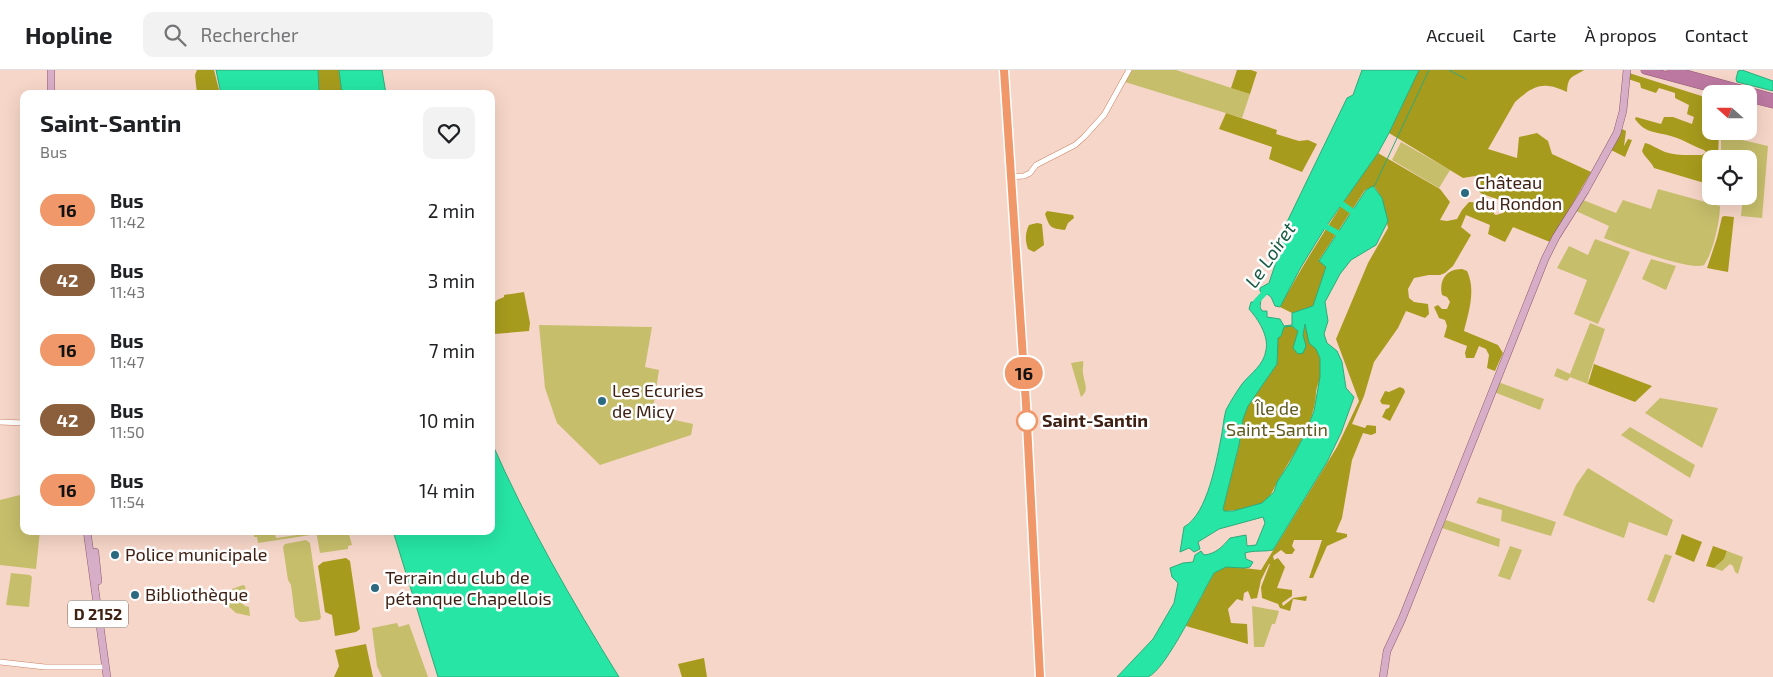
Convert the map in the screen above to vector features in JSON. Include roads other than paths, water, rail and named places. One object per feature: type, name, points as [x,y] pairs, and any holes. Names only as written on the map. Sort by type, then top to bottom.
[{"type":"highway","points":[[1645,70],[1702,85]]},
{"type":"highway","points":[[1671,70],[1773,98]]},
{"type":"highway","points":[[1758,100],[1773,104]]},
{"type":"main road","points":[[51,70],[51,90]]},
{"type":"main road","points":[[1004,70],[1025,387],[1040,677]]},
{"type":"main road","points":[[1383,677],[1386,651],[1400,625],[1550,247],[1585,191],[1617,133],[1622,117],[1627,72]]},
{"type":"main road","name":"D 2152","points":[[88,535],[107,677]]},
{"type":"main road","points":[[93,535],[98,575],[105,664]]},
{"type":"street","points":[[1010,177],[1030,174],[1036,165],[1075,145],[1084,137],[1104,115],[1129,70]]},
{"type":"street","points":[[0,422],[20,423]]},
{"type":"street","points":[[0,662],[45,667],[105,664]]},
{"type":"waterway","points":[[1374,187],[1429,70]]},
{"type":"waterway","points":[[1449,70],[1466,79]]},
{"type":"waterway","points":[[1336,200],[1356,214],[1354,217]]},
{"type":"waterway","points":[[1320,223],[1344,237]]},
{"type":"waterway","name":"Le Loiret","points":[[1257,306],[1256,302],[1269,288]]},
{"type":"place","name":"Château du Rondon","points":[[1465,193]]},
{"type":"place","name":"Les Ecuries de Micy","points":[[602,401]]},
{"type":"place","name":"Saint-Santin","points":[[1027,421]]},
{"type":"place","name":"Police municipale","points":[[115,555]]},
{"type":"place","name":"Terrain du club de pétanque Chapellois","points":[[375,588]]},
{"type":"place","name":"Bibliothèque","points":[[135,595]]},
{"type":"park label","name":"Île de Saint-Santin","points":[[1277,419]]}]
